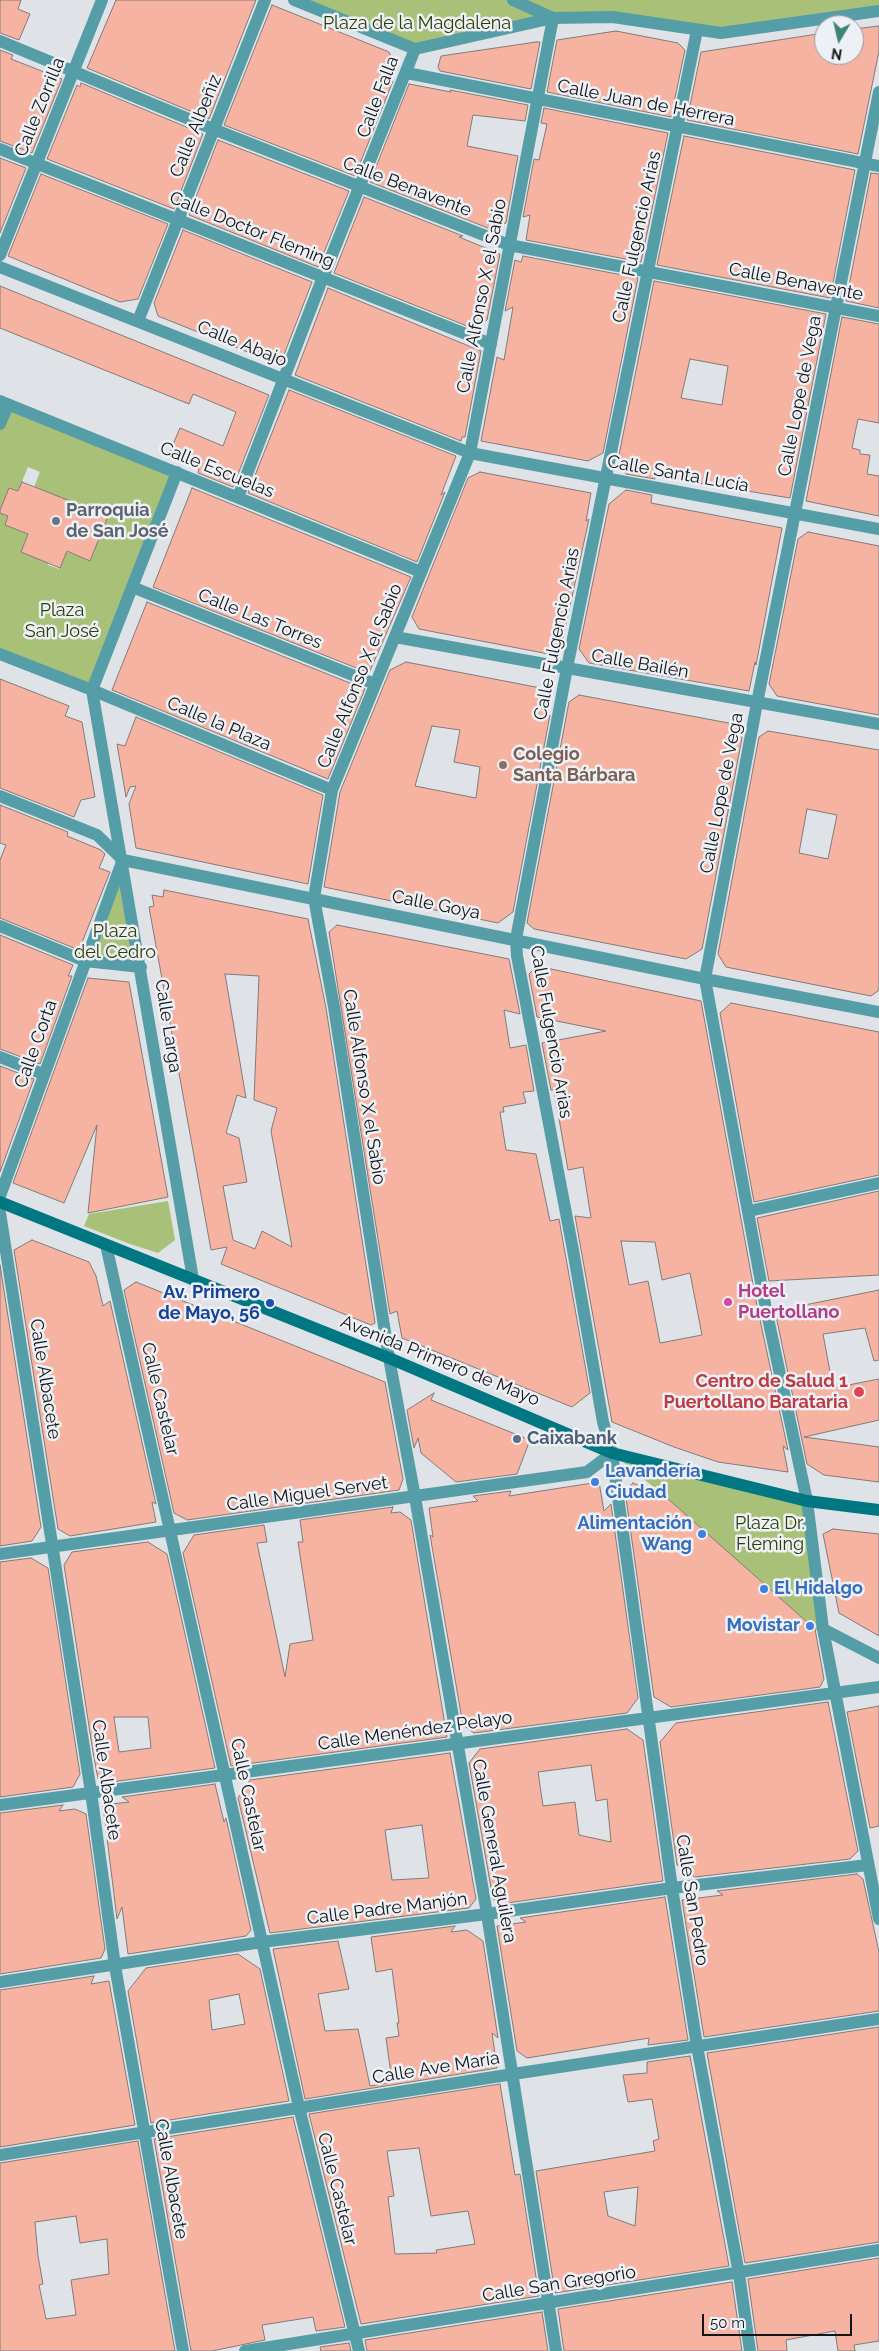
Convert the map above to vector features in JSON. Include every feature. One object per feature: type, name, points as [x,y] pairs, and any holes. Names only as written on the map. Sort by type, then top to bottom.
[{"type":"street","name":"Calle Zorrilla","points":[[0,256],[35,163],[102,0]]},
{"type":"street","name":"Calle Albeñiz","points":[[138,321],[265,0]]},
{"type":"street","points":[[294,0],[415,49],[553,18],[613,17],[721,33],[879,11]]},
{"type":"street","points":[[513,0],[553,18]]},
{"type":"street","name":"Calle Alfonso X el Sabio","points":[[389,1358],[334,1007],[314,898],[332,790],[470,453],[553,18]]},
{"type":"street","name":"Calle Fulgencio Arias","points":[[612,1453],[603,1422],[574,1250],[517,956],[516,939],[567,668],[697,30]]},
{"type":"street","name":"Calle Benavente","points":[[0,41],[360,188],[509,245],[879,316]]},
{"type":"street","name":"Calle Falla","points":[[238,497],[285,380],[323,277],[407,73],[415,49]]},
{"type":"street","name":"Calle Juan de Herrera","points":[[407,73],[879,166]]},
{"type":"street","name":"Calle Lope de Vega","points":[[807,1501],[765,1304],[705,979],[757,703],[879,92]]},
{"type":"street","name":"Calle Doctor Fleming","points":[[0,149],[491,344]]},
{"type":"street","name":"Calle Abajo","points":[[0,266],[470,453]]},
{"type":"street","points":[[0,424],[4,403]]},
{"type":"street","name":"Calle Escuelas","points":[[4,403],[422,572]]},
{"type":"street","name":"Calle Santa Lucía","points":[[470,453],[879,529]]},
{"type":"street","points":[[0,654],[92,690],[176,472]]},
{"type":"street","name":"Calle Las Torres","points":[[132,587],[375,684]]},
{"type":"street","name":"Calle Bailén","points":[[395,637],[879,724]]},
{"type":"street","name":"Calle la Plaza","points":[[92,690],[332,790]]},
{"type":"street","name":"Calle Larga","points":[[92,690],[193,1279]]},
{"type":"street","points":[[0,796],[97,835],[122,860],[85,961]]},
{"type":"street","name":"Calle Goya","points":[[122,860],[705,979],[879,1012]]},
{"type":"street","points":[[0,926],[85,961],[141,967]]},
{"type":"street","name":"Calle Corta","points":[[0,1196],[85,961]]},
{"type":"street","points":[[0,1057],[43,1074]]},
{"type":"street","points":[[749,1211],[879,1183]]},
{"type":"street","name":"Avenida Primero de Mayo","points":[[0,1202],[389,1358],[612,1453],[807,1501],[879,1510]]},
{"type":"street","name":"Calle Albacete","points":[[0,1213],[91,1792],[115,1966],[183,2351]]},
{"type":"street","name":"Calle Castelar","points":[[106,1245],[226,1774],[299,2107],[359,2351]]},
{"type":"street","name":"Calle General Aguilera","points":[[389,1358],[487,1914],[556,2351]]},
{"type":"street","name":"Calle Miguel Servet","points":[[0,1554],[588,1472],[612,1453]]},
{"type":"street","name":"Calle San Pedro","points":[[612,1453],[672,1888],[697,2046],[739,2274],[750,2351]]},
{"type":"street","points":[[807,1501],[823,1629],[879,1919]]},
{"type":"street","points":[[823,1629],[879,1658]]},
{"type":"street","name":"Calle Menéndez Pelayo","points":[[0,1805],[457,1742],[879,1687]]},
{"type":"street","name":"Calle Padre Manjón","points":[[0,1982],[115,1966],[262,1942],[487,1914],[672,1888],[868,1865]]},
{"type":"street","name":"Calle Ave María","points":[[0,2156],[299,2107],[879,2019]]},
{"type":"street","name":"Calle San Gregorio","points":[[245,2351],[354,2332],[739,2274],[879,2250]]},
{"type":"green space","name":"Plaza de la Magdalena","points":[[294,0],[879,0],[879,11],[841,15],[814,15],[814,18],[697,30],[553,18],[415,49]]},
{"type":"green space","name":"Plaza San José","points":[[8,405],[177,472],[92,690],[0,654],[0,513],[8,516],[5,525],[33,536],[25,542],[22,552],[31,556],[51,555],[48,565],[59,569],[65,556],[62,550],[90,560],[34,487],[40,472],[28,467],[18,491],[9,488],[0,510],[0,424]]},
{"type":"green space","name":"Plaza del Cedro","points":[[123,860],[141,967],[85,961]]},
{"type":"green space","points":[[168,1201],[175,1240],[158,1253],[84,1226],[89,1214]]},
{"type":"green space","name":"Plaza Dr. Fleming","points":[[612,1453],[807,1501],[824,1637],[667,1498]]},
{"type":"building","points":[[0,0],[21,0],[18,9],[30,14],[19,40],[0,33]]},
{"type":"building","points":[[116,0],[256,0],[209,119],[87,68]]},
{"type":"building","points":[[272,5],[389,52],[395,66],[389,81],[393,81],[355,176],[224,125]]},
{"type":"building","points":[[879,26],[879,51],[858,154],[687,120],[701,52],[814,35],[814,65],[864,65],[864,28]]},
{"type":"building","points":[[616,31],[678,43],[685,50],[671,117],[547,92],[557,40]]},
{"type":"building","points":[[540,42],[531,89],[440,71],[438,67],[441,56]]},
{"type":"building","points":[[0,50],[13,55],[11,59],[62,79],[32,153],[0,141]]},
{"type":"building","points":[[81,83],[203,134],[174,209],[47,159],[77,85],[80,87]]},
{"type":"building","points":[[409,84],[528,105],[525,121],[473,115],[467,146],[518,156],[506,223],[488,228],[370,182]]},
{"type":"building","points":[[544,108],[668,133],[641,262],[526,240],[530,215],[523,217],[534,159],[539,160],[547,124],[541,123]]},
{"type":"building","points":[[684,136],[855,170],[830,298],[657,265]]},
{"type":"building","points":[[218,140],[349,191],[318,267],[189,215]]},
{"type":"building","points":[[0,158],[26,168],[0,233]]},
{"type":"building","points":[[871,173],[879,174],[879,308],[846,301]]},
{"type":"building","points":[[41,174],[168,224],[138,299],[120,302],[8,256]]},
{"type":"building","points":[[364,197],[463,236],[459,237],[500,254],[487,320],[472,328],[334,273]]},
{"type":"building","points":[[183,230],[312,282],[280,365],[158,316],[154,303]]},
{"type":"building","points":[[523,256],[638,278],[603,453],[588,461],[481,441],[497,357],[504,360],[513,307],[505,311],[515,260],[521,262]]},
{"type":"building","points":[[654,281],[826,314],[790,498],[655,476],[655,479],[626,474],[618,460]],"holes":[[[690,359],[728,366],[722,405],[681,398]]]},
{"type":"building","points":[[0,286],[269,395],[233,487],[198,473],[199,469],[168,456],[180,428],[223,446],[236,412],[193,394],[189,404],[0,328]]},
{"type":"building","points":[[328,288],[481,351],[465,437],[462,437],[461,441],[295,375]]},
{"type":"building","points":[[842,317],[879,324],[879,423],[858,419],[852,448],[860,450],[860,454],[870,455],[867,474],[879,476],[879,516],[806,501]]},
{"type":"building","points":[[289,390],[456,456],[441,495],[445,492],[417,562],[248,493]]},
{"type":"building","points":[[480,472],[591,493],[586,521],[589,519],[559,656],[419,629],[412,617],[468,478]]},
{"type":"building","name":"Parroquia de San José","points":[[22,482],[108,516],[90,561],[67,551],[60,568],[21,552],[28,534],[5,525],[8,516],[0,513],[0,510],[9,488],[18,491]]},
{"type":"building","points":[[192,488],[411,577],[369,673],[153,587]]},
{"type":"building","points":[[626,490],[652,495],[651,503],[782,528],[756,665],[755,662],[749,691],[589,663],[579,649],[609,504]]},
{"type":"building","points":[[808,532],[879,546],[879,715],[777,696],[769,684],[798,539]]},
{"type":"building","points":[[147,602],[365,689],[328,779],[112,690]]},
{"type":"building","points":[[406,662],[551,690],[546,718],[550,715],[513,912],[498,923],[324,887],[340,792],[390,670]],"holes":[[[432,726],[460,730],[454,762],[480,767],[476,798],[415,786]]]},
{"type":"building","points":[[0,679],[69,706],[65,716],[82,722],[95,797],[81,800],[74,817],[0,788]]},
{"type":"building","points":[[579,695],[734,724],[742,738],[702,949],[686,959],[534,929],[527,923],[569,702]]},
{"type":"building","points":[[136,717],[323,795],[308,884],[136,848],[129,804],[136,786],[130,787],[126,797],[117,744],[125,746]]},
{"type":"building","points":[[768,731],[879,750],[879,986],[878,991],[871,996],[726,967],[718,954],[759,737]],"holes":[[[807,809],[837,815],[828,859],[799,853]]]},
{"type":"building","points":[[0,805],[68,832],[67,836],[101,850],[105,854],[99,868],[110,872],[79,950],[0,918],[0,860],[6,845],[0,843]]},
{"type":"building","points":[[164,890],[308,919],[326,1008],[375,1323],[371,1325],[221,1264],[227,1247],[211,1250],[149,907],[154,906],[152,895],[163,897]],"holes":[[[225,974],[259,976],[254,1100],[277,1108],[271,1131],[292,1247],[262,1231],[255,1249],[233,1240],[223,1186],[247,1182],[239,1138],[226,1133],[237,1095],[246,1098]]]},
{"type":"building","points":[[337,925],[509,959],[520,1014],[504,1010],[510,1048],[526,1045],[534,1091],[523,1092],[526,1103],[503,1107],[504,1112],[500,1112],[506,1150],[536,1154],[550,1221],[559,1219],[590,1393],[572,1407],[402,1338],[397,1311],[390,1314],[329,932]]},
{"type":"building","points":[[0,935],[73,965],[68,976],[72,976],[40,1064],[0,1049]]},
{"type":"building","points":[[537,966],[701,1001],[757,1306],[788,1450],[783,1446],[788,1472],[718,1462],[674,1447],[612,1422],[575,1216],[591,1218],[583,1167],[568,1170],[554,1090],[551,1090],[542,1043],[606,1031],[537,1017],[529,974]],"holes":[[[621,1241],[655,1242],[662,1280],[690,1273],[702,1335],[660,1343],[648,1281],[629,1285]]]},
{"type":"building","points":[[88,978],[129,982],[168,1197],[88,1213],[97,1125],[64,1203],[13,1183]]},
{"type":"building","points":[[731,1003],[879,1032],[879,1175],[754,1202],[720,1013]]},
{"type":"building","points":[[0,1066],[34,1079],[0,1172]]},
{"type":"building","points":[[879,1191],[879,1275],[769,1281],[757,1218]]},
{"type":"building","points":[[32,1240],[89,1262],[96,1276],[103,1306],[110,1301],[156,1504],[152,1502],[156,1522],[70,1536],[58,1529],[14,1250]]},
{"type":"building","points":[[0,1265],[41,1527],[32,1541],[0,1546]]},
{"type":"building","points":[[136,1282],[385,1382],[403,1479],[399,1490],[187,1520],[174,1513],[124,1290]]},
{"type":"building","name":"Centro de Salud 1 Puertollano Barataria","points":[[879,1290],[879,1360],[874,1361],[865,1328],[823,1334],[833,1388],[879,1379],[879,1420],[804,1437],[879,1447],[879,1482],[824,1475],[807,1464],[775,1311]]},
{"type":"building","points":[[434,1393],[431,1400],[530,1440],[517,1474],[456,1482],[421,1453],[418,1438],[414,1448],[407,1410]]},
{"type":"building","points":[[599,1482],[604,1511],[611,1504],[638,1698],[627,1713],[474,1733],[463,1725],[430,1535],[433,1537],[429,1508],[478,1501],[473,1496],[511,1491],[509,1496]]},
{"type":"building","points":[[633,1483],[667,1498],[815,1629],[824,1679],[820,1687],[671,1707],[654,1697],[625,1491]]},
{"type":"building","points":[[393,1507],[391,1513],[400,1512],[411,1520],[447,1737],[231,1766],[183,1553],[194,1535],[264,1525],[267,1542],[257,1543],[285,1677],[290,1644],[313,1640],[298,1542],[303,1542],[300,1520]]},
{"type":"building","points":[[833,1529],[879,1534],[879,1636],[839,1613],[823,1534]]},
{"type":"building","points":[[148,1542],[167,1554],[215,1768],[104,1783],[98,1779],[64,1565],[72,1552]],"holes":[[[114,1717],[148,1717],[151,1748],[119,1752]]]},
{"type":"building","points":[[31,1558],[48,1568],[80,1774],[73,1787],[0,1797],[0,1562]]},
{"type":"building","points":[[828,1702],[858,1851],[850,1859],[695,1877],[677,1865],[660,1742],[676,1723]]},
{"type":"building","points":[[879,1706],[879,1826],[870,1828],[847,1712]]},
{"type":"building","points":[[627,1729],[643,1740],[663,1881],[500,1904],[493,1899],[469,1763],[480,1749]],"holes":[[[591,1765],[596,1801],[607,1799],[611,1842],[579,1835],[575,1802],[543,1806],[538,1772]]]},
{"type":"building","points":[[450,1753],[476,1899],[469,1908],[270,1933],[238,1798],[250,1780]],"holes":[[[422,1825],[429,1878],[392,1880],[385,1830]]]},
{"type":"building","points":[[215,1784],[224,1822],[226,1818],[251,1930],[246,1936],[128,1954],[122,1907],[117,1919],[103,1805],[129,1802],[122,1797]]},
{"type":"building","points":[[63,1805],[59,1811],[75,1809],[86,1814],[105,1949],[101,1958],[0,1974],[0,1813]]},
{"type":"building","points":[[857,1874],[863,1879],[879,1952],[879,2011],[704,2037],[682,1900],[723,1895],[717,1891]]},
{"type":"building","points":[[665,1897],[688,2040],[648,2045],[649,2038],[527,2058],[517,2051],[497,1926],[526,1922],[520,1918]]},
{"type":"building","points":[[455,1926],[451,1932],[467,1930],[483,1941],[498,2038],[492,2033],[497,2068],[305,2099],[273,1949],[338,1941],[349,1989],[318,1994],[325,2031],[358,2029],[370,2086],[392,2082],[386,2038],[399,2036],[392,1969],[376,1972],[371,1937]]},
{"type":"building","points":[[238,1954],[260,1969],[289,2101],[151,2123],[128,1991],[146,1968]],"holes":[[[239,1994],[245,2024],[212,2030],[209,2000]]]},
{"type":"building","points":[[94,1976],[91,1984],[109,1981],[135,2125],[0,2147],[0,1990]]},
{"type":"building","points":[[879,2027],[879,2242],[745,2263],[707,2053]]},
{"type":"building","points":[[690,2056],[729,2266],[555,2293],[536,2171],[655,2151],[653,2141],[659,2139],[652,2099],[628,2102],[623,2075],[647,2073],[647,2062]],"holes":[[[638,2187],[635,2226],[608,2216],[604,2192]]]},
{"type":"building","points":[[500,2084],[515,2175],[520,2174],[539,2296],[361,2324],[309,2114]],"holes":[[[419,2148],[431,2216],[468,2211],[475,2244],[436,2250],[437,2253],[395,2254],[388,2197],[394,2196],[387,2151]]]},
{"type":"building","points":[[293,2117],[345,2327],[316,2331],[313,2317],[262,2325],[265,2340],[212,2351],[191,2351],[154,2139]]},
{"type":"building","points":[[138,2141],[175,2351],[0,2351],[0,2163]],"holes":[[[76,2216],[80,2243],[107,2239],[109,2274],[71,2280],[76,2315],[46,2319],[39,2285],[43,2284],[35,2222]]]},
{"type":"building","points":[[879,2258],[879,2341],[854,2345],[855,2351],[838,2351],[835,2331],[786,2340],[787,2351],[758,2351],[748,2279]]},
{"type":"building","points":[[732,2282],[742,2351],[564,2351],[558,2309]]},
{"type":"building","points":[[542,2312],[548,2351],[367,2351],[365,2340]]},
{"type":"building","points":[[349,2343],[351,2351],[321,2351],[320,2347]]},
{"type":"place","name":"Parroquia de San José","points":[[56,521]]},
{"type":"place","name":"Colegio Santa Bárbara","points":[[503,765]]},
{"type":"place","name":"Hotel Puertollano","points":[[728,1302]]},
{"type":"place","name":"Av. Primero de Mayo, 56","points":[[270,1303]]},
{"type":"place","name":"Centro de Salud 1 Puertollano Barataria","points":[[859,1392]]},
{"type":"place","name":"Caixabank","points":[[517,1439]]},
{"type":"place","name":"Lavandería Ciudad","points":[[595,1482]]},
{"type":"place","name":"Alimentación Wang","points":[[702,1534]]},
{"type":"place","name":"El Hidalgo","points":[[764,1589]]},
{"type":"place","name":"Movistar","points":[[810,1626]]}]
